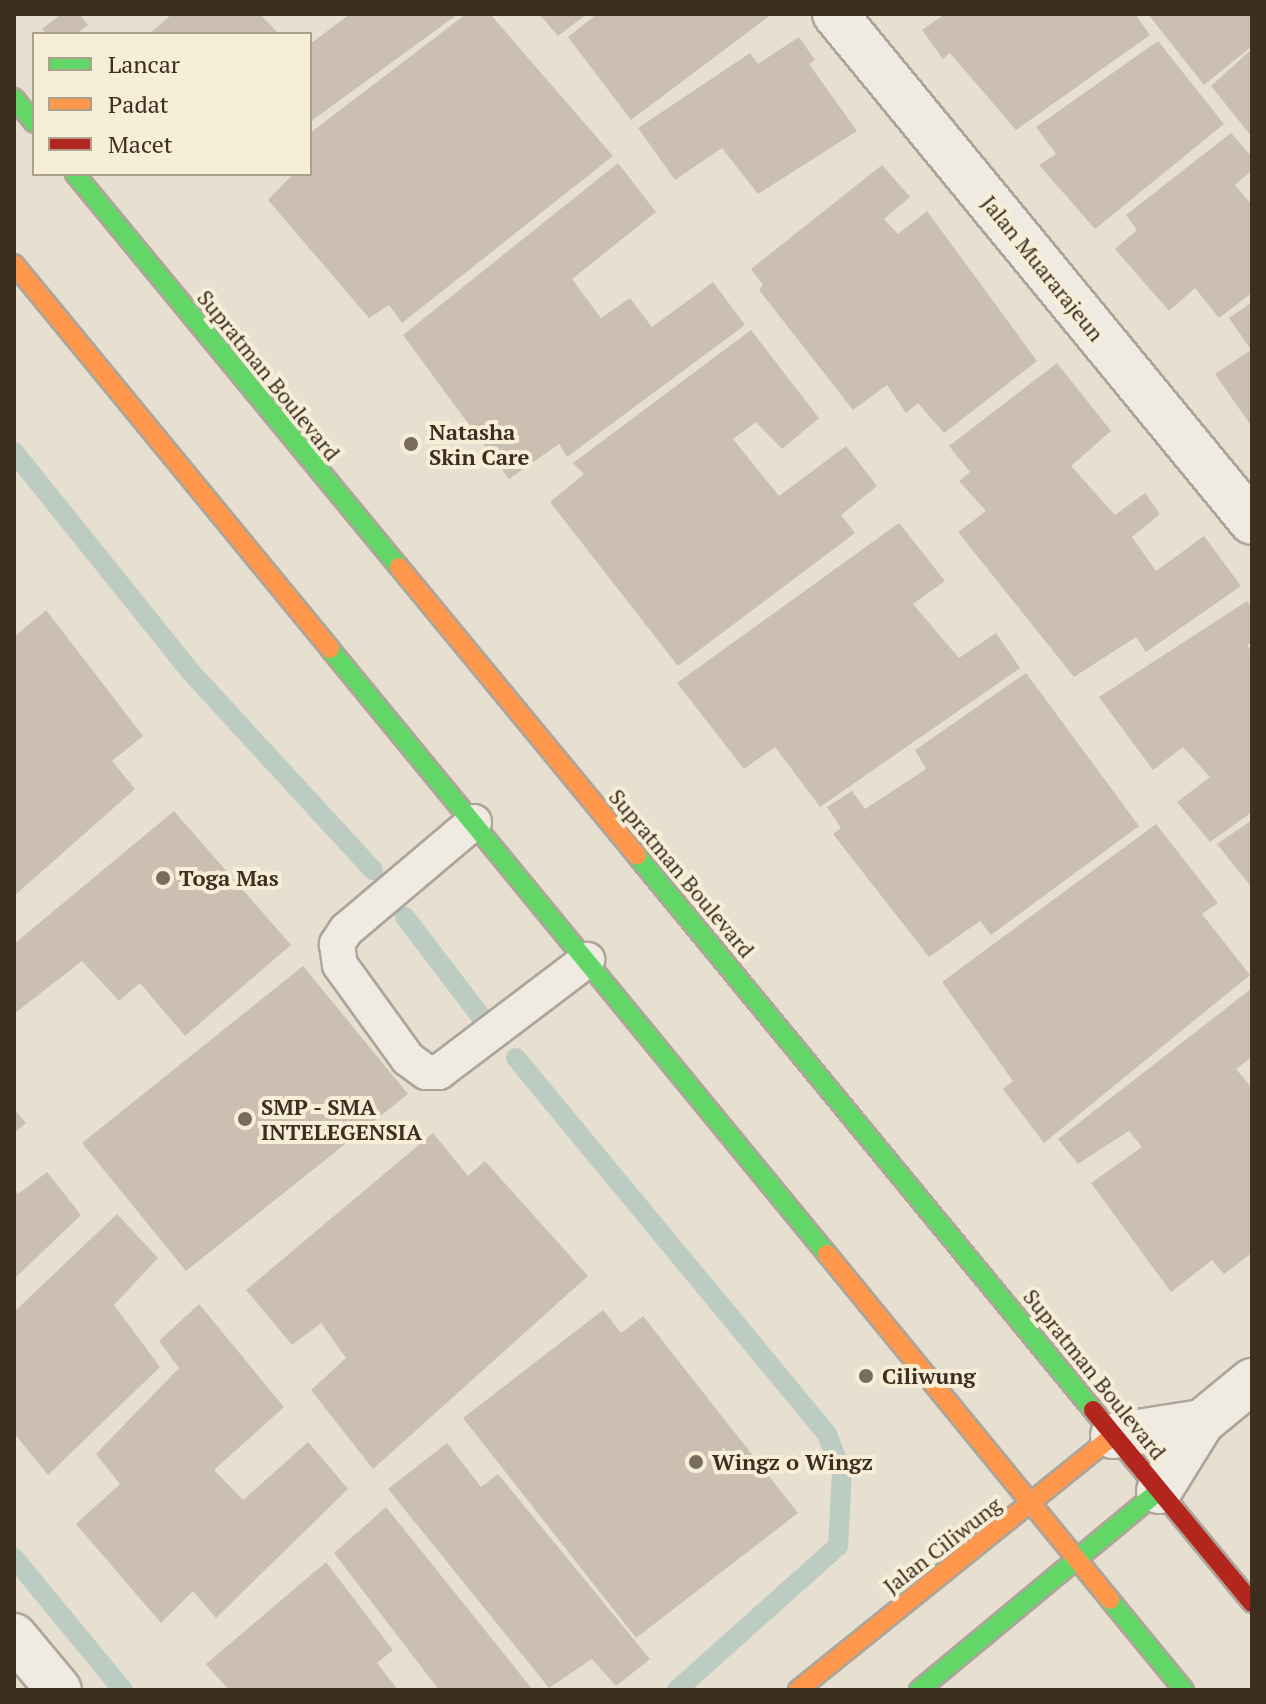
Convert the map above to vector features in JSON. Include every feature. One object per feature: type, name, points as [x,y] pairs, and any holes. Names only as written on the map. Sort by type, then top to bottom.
[{"type":"main road","points":[[14,98],[32,120]]},
{"type":"main road","name":"Supratman Boulevard","points":[[77,176],[1252,1603]]},
{"type":"main road","points":[[14,264],[1184,1690]]},
{"type":"main road","name":"Jalan Ciliwung","points":[[798,1690],[1113,1436]]},
{"type":"main road","points":[[919,1690],[1159,1491]]},
{"type":"street","name":"Jalan Muararajeun","points":[[835,14],[1252,522]]},
{"type":"street","points":[[1113,1436],[1202,1422],[1248,1393]]},
{"type":"street","points":[[1159,1491],[1202,1422]]},
{"type":"street","points":[[14,1636],[59,1690]]},
{"type":"lane","points":[[474,822],[346,930],[337,944],[340,965],[408,1059],[426,1072],[439,1072],[587,960]]},
{"type":"building","points":[[61,14],[79,14],[88,25],[79,32],[44,32],[42,29]]},
{"type":"building","points":[[172,14],[260,14],[277,32],[151,32]]},
{"type":"building","points":[[350,14],[458,14],[312,121],[312,42]]},
{"type":"building","points":[[466,14],[490,14],[613,156],[402,323],[389,305],[369,318],[268,200],[291,176],[312,176],[312,131]]},
{"type":"building","points":[[539,14],[587,14],[558,36]]},
{"type":"building","points":[[597,14],[772,14],[631,120],[568,37]]},
{"type":"building","points":[[945,14],[1135,14],[1150,35],[1016,130],[950,53],[943,59],[922,30]]},
{"type":"building","points":[[1148,14],[1252,14],[1252,46],[1204,85]]},
{"type":"building","points":[[799,37],[815,60],[809,64],[857,131],[758,194],[722,148],[675,180],[638,128],[750,53],[758,64]]},
{"type":"building","points":[[1158,41],[1224,124],[1095,229],[1039,165],[1056,154],[1036,127]]},
{"type":"building","points":[[1252,49],[1252,137],[1211,86]]},
{"type":"building","points":[[1231,133],[1252,157],[1252,170],[1235,185],[1252,205],[1252,293],[1219,318],[1195,288],[1169,311],[1115,249],[1137,230],[1126,215]]},
{"type":"building","points":[[618,163],[656,212],[572,279],[601,318],[630,298],[652,327],[713,282],[745,325],[567,457],[559,444],[509,479],[403,335]]},
{"type":"building","points":[[882,165],[910,197],[884,219],[898,234],[927,211],[1037,361],[944,433],[918,403],[906,413],[887,385],[853,410],[759,290],[763,285],[751,269]]},
{"type":"building","points":[[1252,302],[1252,427],[1215,374],[1251,350],[1229,318]]},
{"type":"building","points":[[751,330],[819,418],[782,449],[756,422],[733,439],[779,496],[846,446],[877,486],[841,515],[855,533],[678,666],[550,502],[584,474],[573,463]]},
{"type":"building","points":[[1057,363],[1111,431],[1071,466],[1115,515],[1145,493],[1160,514],[1132,537],[1156,571],[1204,536],[1241,586],[1146,652],[1136,637],[1074,677],[958,532],[986,511],[959,481],[970,472],[949,446]]},
{"type":"building","points":[[899,523],[945,581],[913,604],[959,658],[996,633],[1020,668],[820,807],[775,747],[744,769],[677,683]]},
{"type":"building","points":[[1247,601],[1252,608],[1252,642],[1247,645],[1252,652],[1252,812],[1210,842],[1177,802],[1210,777],[1183,747],[1153,770],[1099,697]]},
{"type":"building","points":[[46,610],[143,736],[112,761],[135,789],[14,896],[14,637]]},
{"type":"building","points":[[1026,673],[1139,826],[991,935],[980,921],[929,957],[833,834],[841,828],[827,807],[852,791],[865,809],[926,769],[915,750]]},
{"type":"building","name":"Toga Mas","points":[[174,811],[291,945],[185,1036],[140,983],[119,1001],[82,961],[14,1014],[14,944]]},
{"type":"building","points":[[1252,820],[1252,888],[1217,844]]},
{"type":"building","points":[[1156,824],[1218,903],[1202,914],[1250,975],[1044,1143],[1003,1089],[1013,1081],[942,982]]},
{"type":"building","name":"SMP - SMA INTELEGENSIA","points":[[303,966],[408,1094],[186,1271],[82,1143]]},
{"type":"building","points":[[1252,988],[1252,1057],[1236,1069],[1252,1088],[1252,1253],[1224,1274],[1212,1260],[1171,1292],[1091,1183],[1142,1147],[1129,1131],[1078,1164],[1058,1139]]},
{"type":"building","points":[[14,1109],[26,1123],[14,1133]]},
{"type":"building","points":[[433,1133],[468,1176],[485,1161],[588,1276],[373,1469],[311,1390],[346,1358],[321,1323],[292,1345],[246,1290]]},
{"type":"building","points":[[47,1172],[81,1215],[14,1279],[14,1188],[18,1194]]},
{"type":"building","points":[[117,1214],[158,1258],[114,1305],[160,1367],[48,1475],[14,1433],[14,1312]]},
{"type":"building","points":[[199,1304],[284,1407],[214,1470],[243,1500],[308,1442],[348,1489],[216,1618],[193,1591],[161,1623],[76,1524],[120,1484],[96,1454],[179,1368],[159,1341]]},
{"type":"building","points":[[603,1310],[621,1333],[643,1316],[798,1513],[636,1638],[463,1418]]},
{"type":"building","points":[[447,1443],[481,1487],[498,1474],[650,1659],[616,1686],[592,1659],[549,1688],[388,1489]]},
{"type":"building","points":[[386,1507],[533,1690],[439,1690],[334,1553]]},
{"type":"building","points":[[326,1562],[393,1650],[377,1663],[398,1690],[229,1690],[206,1664]]},
{"type":"waterway","points":[[14,452],[189,670],[373,870]]},
{"type":"waterway","points":[[405,917],[488,1026]]},
{"type":"waterway","points":[[516,1058],[827,1434],[842,1473],[838,1546],[677,1690]]},
{"type":"waterway","points":[[14,1558],[123,1690]]},
{"type":"traffic: fast","points":[[14,98],[32,120]]},
{"type":"traffic: fast","points":[[77,176],[399,567]]},
{"type":"traffic: fast","points":[[330,649],[827,1254]]},
{"type":"traffic: fast","points":[[637,856],[1093,1410]]},
{"type":"traffic: fast","points":[[919,1690],[1159,1491]]},
{"type":"traffic: fast","points":[[1110,1600],[1184,1690]]},
{"type":"traffic: slow","points":[[14,264],[330,649]]},
{"type":"traffic: slow","points":[[399,567],[637,856]]},
{"type":"traffic: slow","points":[[827,1254],[1110,1600]]},
{"type":"traffic: slow","points":[[798,1690],[1113,1436]]},
{"type":"traffic: jam","points":[[1093,1410],[1252,1603]]},
{"type":"place","name":"Natasha Skin Care","points":[[411,444]]},
{"type":"place","name":"Toga Mas","points":[[163,878]]},
{"type":"place","name":"SMP - SMA INTELEGENSIA","points":[[245,1119]]},
{"type":"place","name":"Ciliwung","points":[[866,1376]]},
{"type":"place","name":"Wingz o Wingz","points":[[696,1462]]}]
